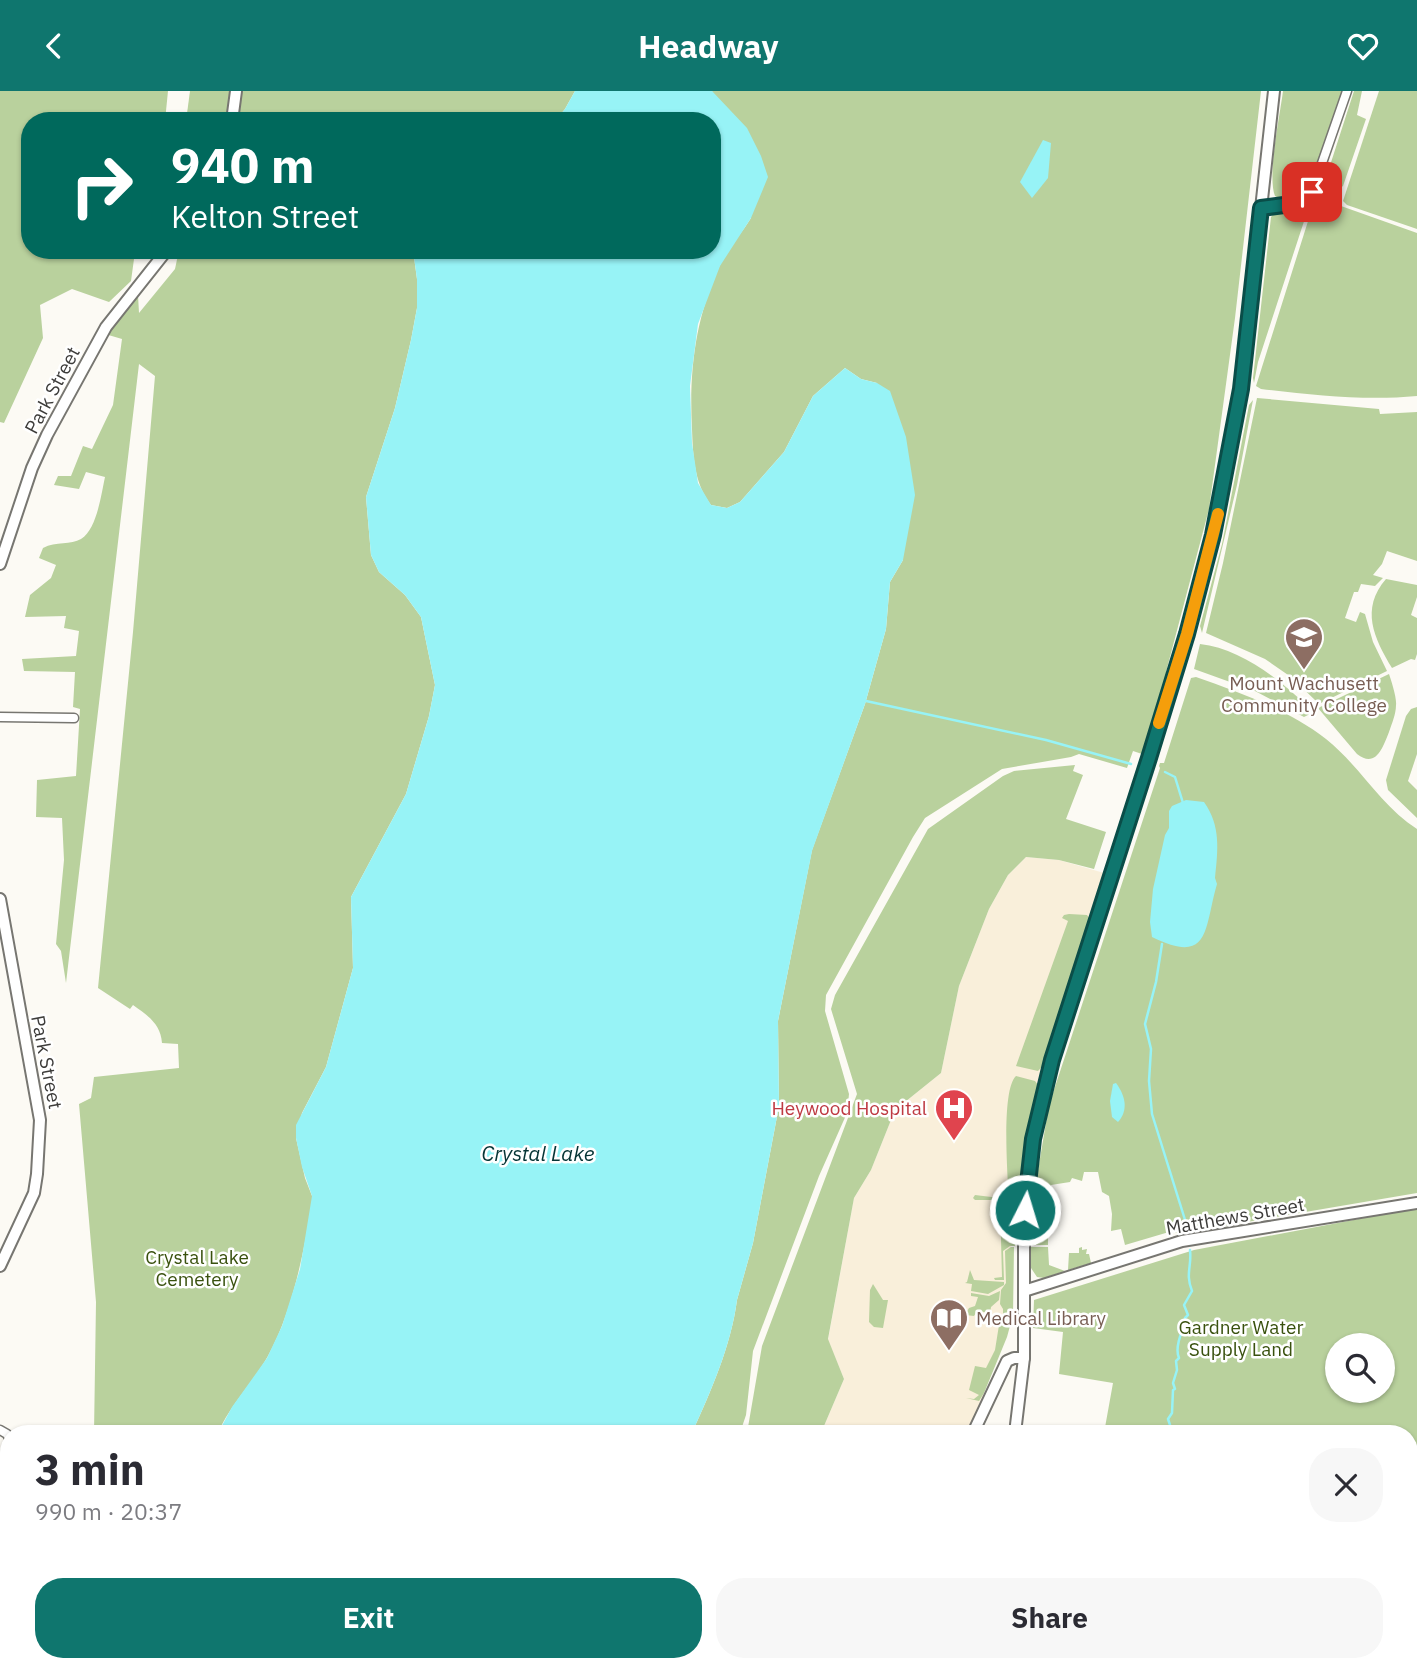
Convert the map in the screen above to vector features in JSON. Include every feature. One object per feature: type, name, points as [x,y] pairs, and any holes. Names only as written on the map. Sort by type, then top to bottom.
[{"type":"street","points":[[233,112],[236,91]]},
{"type":"street","points":[[1016,1425],[1024,1358],[1025,1200],[1036,1123],[1052,1060],[1149,758],[1210,546],[1241,389],[1274,91]]},
{"type":"street","points":[[1261,208],[1299,203],[1312,192],[1347,91]]},
{"type":"street","name":"Park Street","points":[[0,564],[32,468],[47,435],[106,327],[160,259]]},
{"type":"street","points":[[0,716],[74,718]]},
{"type":"street","name":"Park Street","points":[[0,899],[3,935],[40,1120],[34,1193],[0,1266]]},
{"type":"street","name":"Matthews Street","points":[[1024,1291],[1182,1241],[1417,1203]]},
{"type":"street","points":[[976,1425],[1007,1361],[1024,1358]]},
{"type":"shaded area","name":"Heywood Hospital","points":[[1026,857],[1059,860],[1104,873],[1034,1102],[1016,1201],[1011,1247],[1010,1325],[970,1425],[824,1425],[844,1379],[828,1340],[854,1198],[871,1170],[895,1110],[941,1073],[959,986],[989,909],[1008,875]]},
{"type":"green space","points":[[0,91],[168,91],[166,112],[21,112],[21,259],[134,259],[131,281],[109,302],[72,289],[40,305],[43,338],[4,423],[0,422]]},
{"type":"green space","points":[[190,91],[231,91],[228,112],[187,112]]},
{"type":"green space","points":[[241,91],[575,91],[562,112],[239,112]]},
{"type":"green space","points":[[712,91],[1261,91],[1235,318],[1209,509],[1166,672],[1168,673],[1142,754],[1133,751],[1127,768],[1079,754],[1002,769],[925,818],[913,837],[826,995],[825,1011],[849,1094],[847,1113],[819,1176],[753,1351],[743,1425],[696,1425],[725,1351],[753,1243],[779,1106],[778,1021],[812,850],[865,704],[886,629],[890,582],[903,560],[877,383],[861,379],[845,368],[813,396],[784,452],[740,502],[727,508],[711,505],[701,488],[694,459],[692,429],[695,346],[704,307],[719,267],[751,218],[721,120],[721,112],[718,112]]},
{"type":"green space","points":[[1283,91],[1344,91],[1309,190],[1289,200],[1275,196],[1272,175]]},
{"type":"green space","points":[[1354,91],[1362,91],[1357,115],[1366,119],[1343,186],[1339,189],[1327,185],[1325,181]]},
{"type":"green space","points":[[1379,91],[1417,91],[1417,229],[1347,205],[1343,201]]},
{"type":"green space","points":[[1324,188],[1339,193],[1341,206],[1417,233],[1417,396],[1339,397],[1261,389],[1256,386],[1315,199]]},
{"type":"green space","points":[[1310,203],[1258,362],[1254,383],[1271,217],[1279,211]]},
{"type":"green space","name":"Crystal Lake Cemetery","points":[[177,259],[414,259],[417,308],[411,340],[395,408],[366,497],[371,555],[379,572],[405,595],[421,617],[435,685],[429,716],[406,794],[351,897],[353,968],[326,1067],[302,1113],[296,1138],[312,1196],[312,1206],[296,1283],[277,1338],[262,1366],[222,1425],[94,1425],[96,1302],[79,1104],[91,1098],[94,1077],[179,1068],[178,1044],[162,1043],[159,1030],[148,1016],[133,1005],[130,1009],[98,988],[155,376],[139,364],[66,983],[61,951],[56,944],[64,860],[62,818],[36,817],[37,780],[76,776],[80,709],[73,707],[75,672],[24,671],[22,659],[76,656],[79,631],[64,628],[66,616],[25,617],[30,595],[51,578],[56,565],[39,558],[43,548],[73,542],[86,534],[97,511],[105,477],[86,472],[79,489],[54,485],[58,476],[71,476],[83,446],[92,449],[113,405],[122,339],[105,334],[138,295],[139,313],[175,269]]},
{"type":"green space","points":[[1257,398],[1379,409],[1380,414],[1417,412],[1417,561],[1387,551],[1382,564],[1373,575],[1383,578],[1375,586],[1361,584],[1358,592],[1354,592],[1345,618],[1356,622],[1360,612],[1365,614],[1373,642],[1387,671],[1321,703],[1265,659],[1206,633]]},
{"type":"green space","points":[[1253,400],[1237,485],[1202,633],[1200,626],[1222,544],[1249,405]]},
{"type":"green space","points":[[1386,579],[1417,585],[1417,597],[1411,615],[1417,618],[1417,654],[1415,660],[1411,659],[1392,668],[1375,635],[1372,623],[1373,601]]},
{"type":"green space","points":[[1200,644],[1229,651],[1257,666],[1295,695],[1310,710],[1310,714],[1304,717],[1255,691],[1194,669]]},
{"type":"green space","points":[[1389,674],[1396,702],[1394,719],[1378,754],[1374,758],[1364,758],[1357,754],[1318,708]]},
{"type":"green space","points":[[1196,677],[1263,703],[1311,728],[1338,749],[1392,809],[1417,829],[1417,1193],[1182,1233],[1169,1232],[1125,1245],[1121,1229],[1111,1231],[1109,1196],[1102,1192],[1098,1172],[1084,1172],[1082,1181],[1072,1178],[1070,1182],[1051,1185],[1053,1230],[1048,1230],[1048,1245],[1031,1245],[1034,1194],[1049,1105],[1160,763],[1164,763],[1191,678]]},
{"type":"green space","points":[[1417,707],[1417,754],[1408,781],[1417,790],[1417,818],[1388,790],[1386,780],[1406,716],[1411,709]]},
{"type":"green space","points":[[1075,765],[1073,771],[1083,775],[1066,819],[1106,832],[1094,869],[1059,860],[1026,857],[1008,875],[989,909],[959,986],[941,1073],[895,1110],[871,1170],[854,1198],[828,1339],[844,1379],[824,1425],[748,1425],[762,1346],[857,1094],[831,1009],[835,995],[928,829],[1014,771]]},
{"type":"green space","points":[[1069,914],[1087,915],[1090,919],[1045,1063],[1038,1071],[1016,1066],[1068,921],[1062,918]]},
{"type":"green space","points":[[1016,1076],[1035,1081],[1038,1085],[1022,1180],[1018,1186],[1008,1185],[1006,1145],[1009,1096]]},
{"type":"green space","points":[[975,1195],[1016,1200],[1015,1246],[1003,1251],[1004,1280],[994,1278],[1002,1277],[1000,1203],[996,1203],[996,1200],[975,1200]]},
{"type":"green space","name":"Gardner Water Supply Land","points":[[1417,1208],[1417,1425],[1105,1425],[1113,1383],[1059,1374],[1063,1332],[1033,1328],[1034,1300],[1194,1250]]},
{"type":"green space","points":[[1014,1247],[1013,1315],[1007,1337],[979,1401],[966,1398],[974,1399],[979,1395],[969,1390],[975,1366],[986,1368],[995,1350],[999,1325],[1003,1320],[1000,1304],[1001,1290],[1006,1283],[1005,1251]]},
{"type":"green space","points":[[1031,1247],[1048,1247],[1049,1265],[1065,1271],[1044,1278],[1037,1277],[1031,1268]]},
{"type":"green space","points":[[1082,1247],[1082,1250],[1087,1249],[1086,1254],[1089,1254],[1091,1263],[1068,1270],[1069,1253],[1079,1253],[1079,1248]]},
{"type":"green space","points":[[970,1270],[974,1280],[1004,1282],[1004,1285],[988,1294],[971,1291],[972,1284],[965,1283]]},
{"type":"green space","points":[[873,1284],[883,1300],[888,1300],[883,1328],[874,1327],[869,1322],[870,1290]]},
{"type":"green space","points":[[1000,1291],[999,1300],[991,1307],[990,1313],[977,1311],[974,1316],[965,1315],[969,1308],[975,1306],[978,1297],[971,1296],[971,1293],[989,1296]]},
{"type":"water","name":"Crystal Lake","points":[[575,91],[712,91],[747,128],[761,156],[768,177],[751,218],[720,266],[698,324],[690,386],[692,443],[698,483],[711,505],[727,508],[740,502],[784,452],[813,396],[845,368],[861,379],[877,383],[890,391],[906,437],[915,495],[903,560],[890,582],[886,629],[865,704],[812,851],[778,1021],[779,1106],[753,1243],[730,1334],[713,1385],[696,1425],[222,1425],[267,1358],[282,1326],[300,1269],[312,1196],[302,1167],[296,1125],[326,1067],[353,968],[351,897],[406,794],[429,716],[435,685],[421,617],[405,595],[379,572],[371,555],[366,497],[395,408],[411,340],[417,308],[414,259],[721,259],[721,112],[562,112]]},
{"type":"water","points":[[1043,140],[1051,143],[1048,178],[1032,198],[1020,182]]},
{"type":"water","points":[[1186,800],[1204,802],[1213,820],[1216,829],[1217,884],[1202,938],[1195,945],[1185,947],[1171,945],[1152,937],[1150,922],[1153,889],[1169,828],[1169,811],[1172,806]]},
{"type":"water","points":[[1116,1083],[1122,1092],[1125,1108],[1118,1122],[1112,1117],[1110,1101],[1113,1084]]},
{"type":"waterway","points":[[866,701],[1046,740],[1131,764]]},
{"type":"waterway","points":[[1165,772],[1175,777],[1183,803]]},
{"type":"waterway","points":[[1162,944],[1145,1024],[1151,1049],[1149,1081],[1152,1114],[1186,1223]]},
{"type":"waterway","points":[[1170,1425],[1168,1419],[1172,1413],[1178,1346],[1188,1315],[1184,1305],[1192,1291],[1189,1279],[1190,1250]]},
{"type":"slow traffic","points":[[1159,723],[1187,634],[1218,514]]},
{"type":"place","name":"Mount Wachusett Community College","points":[[1304,671]]},
{"type":"place","name":"Heywood Hospital","points":[[954,1142]]},
{"type":"place","name":"Medical Library","points":[[949,1352]]},
{"type":"route","points":[[1025,1210],[1033,1139],[1052,1060],[1149,758],[1187,634],[1213,535],[1241,389],[1261,208],[1299,203],[1312,192]]}]
